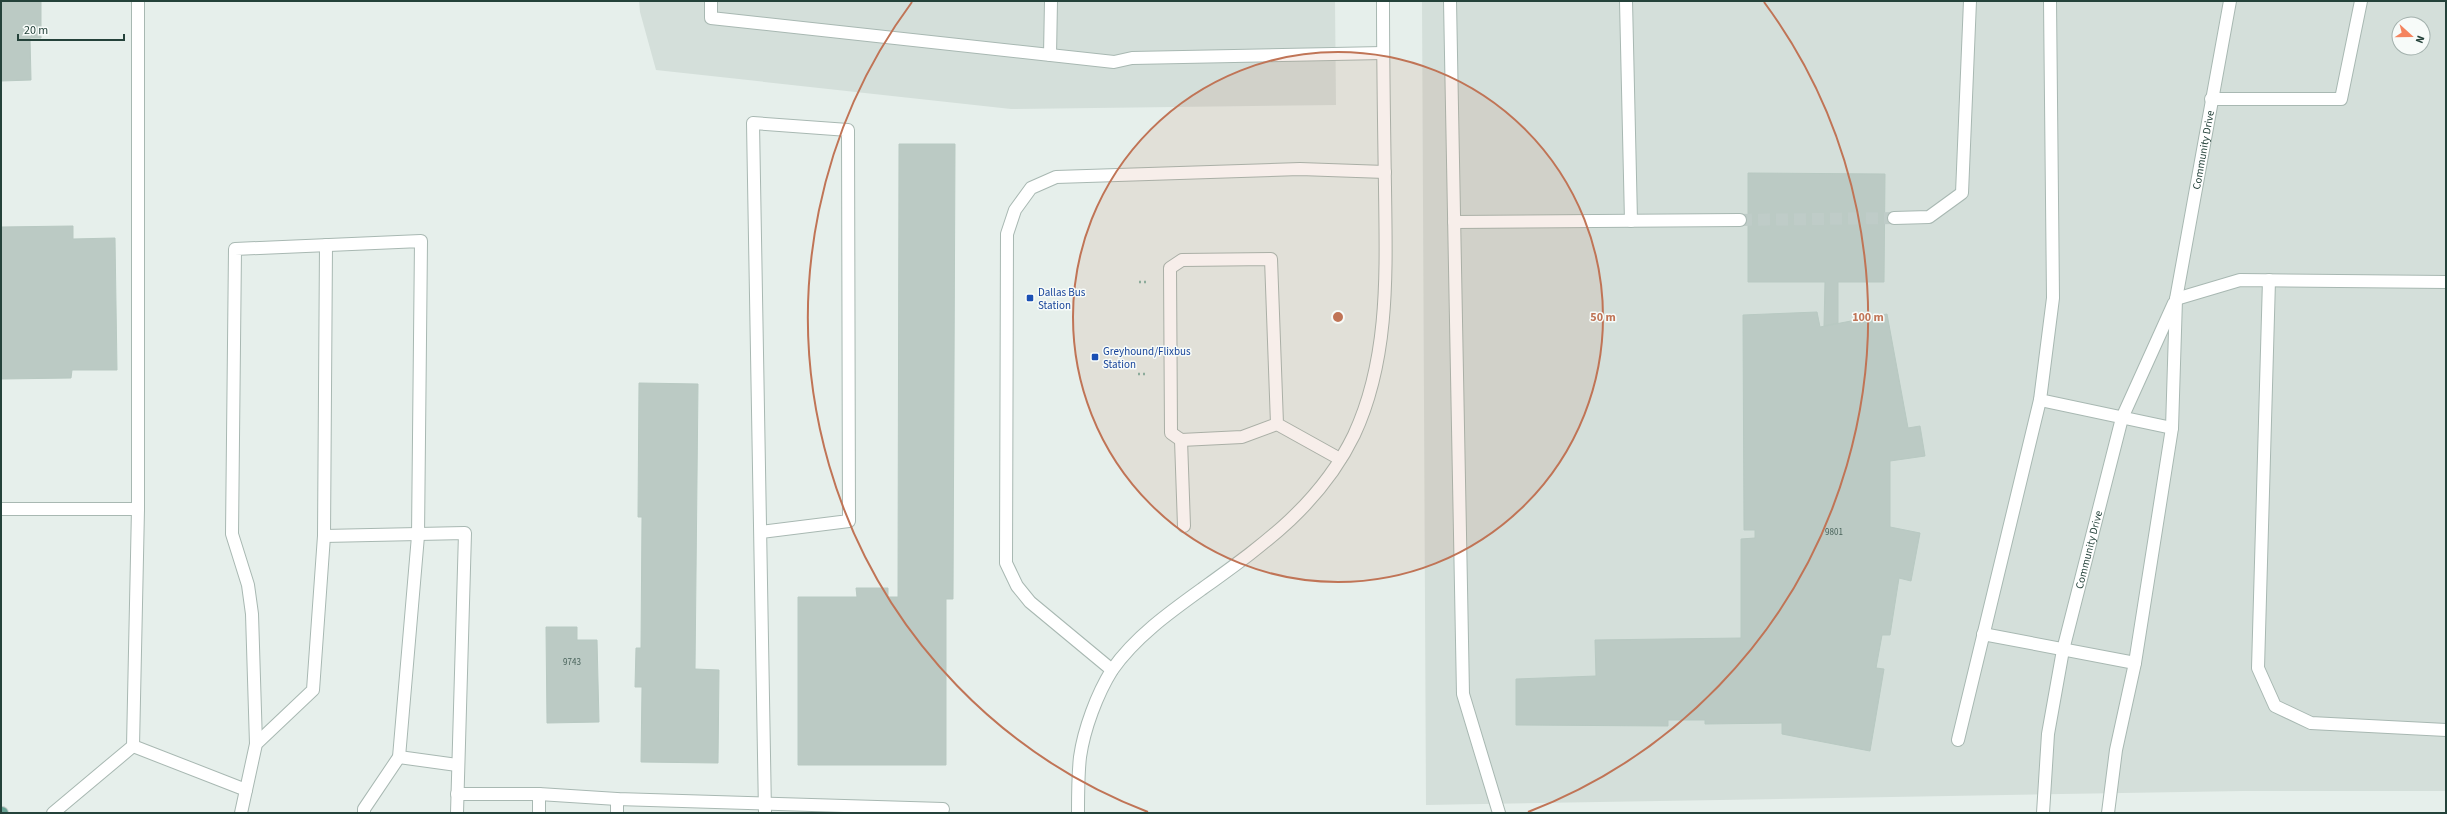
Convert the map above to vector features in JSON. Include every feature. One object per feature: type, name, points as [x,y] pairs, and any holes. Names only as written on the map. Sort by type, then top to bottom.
[{"type":"street","points":[[53,813],[133,746],[138,509],[138,1]]},
{"type":"street","points":[[711,1],[711,18],[1114,62],[1132,58],[1383,53]]},
{"type":"street","points":[[1050,55],[1051,1]]},
{"type":"street","points":[[1078,813],[1080,756],[1093,709],[1112,670],[1140,638],[1171,611],[1236,564],[1295,518],[1328,480],[1354,434],[1370,389],[1381,338],[1386,280],[1383,1]]},
{"type":"street","points":[[1450,1],[1463,694],[1499,813]]},
{"type":"street","points":[[1626,1],[1631,221]]},
{"type":"street","points":[[1894,218],[1929,218],[1962,193],[1970,1]]},
{"type":"street","points":[[1958,740],[2040,400],[2053,298],[2050,1]]},
{"type":"street","name":"Community Drive","points":[[2108,813],[2116,750],[2135,663],[2172,428],[2176,299],[2211,99],[2230,1]]},
{"type":"street","points":[[2211,99],[2341,99],[2361,1]]},
{"type":"street","points":[[761,532],[849,521],[848,130],[754,123],[764,809]]},
{"type":"street","points":[[1112,670],[1030,602],[1017,586],[1006,563],[1007,234],[1016,210],[1031,188],[1056,177],[1300,169],[1385,172]]},
{"type":"street","points":[[1454,222],[1740,220]]},
{"type":"street","points":[[241,813],[256,744],[252,614],[248,585],[232,534],[235,249],[421,241],[418,536],[399,757],[364,809],[364,813]]},
{"type":"street","points":[[256,744],[313,690],[324,536],[326,245]]},
{"type":"street","points":[[1278,424],[1271,259],[1182,260],[1170,268],[1169,281],[1171,433],[1181,440],[1242,437],[1278,424],[1340,459]]},
{"type":"street","points":[[2176,299],[2240,280],[2446,282]]},
{"type":"street","points":[[2269,280],[2258,668],[2275,706],[2310,723],[2446,730]]},
{"type":"street","name":"Community Drive","points":[[2043,813],[2048,734],[2063,650],[2122,418],[2176,299]]},
{"type":"street","points":[[2040,400],[2172,428]]},
{"type":"street","points":[[1181,440],[1184,526]]},
{"type":"street","points":[[1,510],[138,509]]},
{"type":"street","points":[[324,536],[418,536],[464,533],[457,813]]},
{"type":"street","points":[[1984,634],[2135,663]]},
{"type":"street","points":[[133,746],[246,790]]},
{"type":"street","points":[[399,757],[457,765]]},
{"type":"street","points":[[457,794],[539,794],[764,809],[943,809]]},
{"type":"street","points":[[539,794],[539,813]]},
{"type":"street","points":[[617,800],[617,813]]},
{"type":"shaded area","points":[[639,1],[1335,1],[1336,105],[1011,109],[656,70],[640,12]]},
{"type":"shaded area","points":[[1422,1],[2446,1],[2446,791],[2243,791],[1426,805]]},
{"type":"building","points":[[1,1],[41,1],[41,38],[30,38],[31,80],[1,81]]},
{"type":"building","points":[[899,144],[955,144],[953,599],[946,599],[946,765],[798,765],[798,597],[857,597],[856,588],[888,588],[888,597],[898,597]]},
{"type":"building","points":[[1748,173],[1885,174],[1884,282],[1838,282],[1838,323],[1824,326],[1825,282],[1748,282]]},
{"type":"building","points":[[73,226],[73,239],[115,238],[117,370],[72,370],[71,378],[1,379],[1,227]]},
{"type":"building","points":[[1817,312],[1820,327],[1887,314],[1908,428],[1920,426],[1925,456],[1890,461],[1890,527],[1920,533],[1911,581],[1899,578],[1890,635],[1882,635],[1876,668],[1884,669],[1870,751],[1782,734],[1782,723],[1705,724],[1705,720],[1668,720],[1668,726],[1516,725],[1516,679],[1596,676],[1595,640],[1741,638],[1741,539],[1755,538],[1755,530],[1744,530],[1743,315]]},
{"type":"building","points":[[639,383],[698,384],[695,669],[719,670],[718,763],[641,762],[642,687],[635,687],[636,648],[641,648],[642,517],[638,517]]},
{"type":"building","points":[[546,627],[577,627],[577,640],[597,640],[599,722],[547,723]]},
{"type":"tunnel","points":[[1740,220],[1894,218]]},
{"type":"place","name":"Dallas Bus Station","points":[[1030,298]]},
{"type":"place","name":"Greyhound/Flixbus Station","points":[[1095,357]]}]
